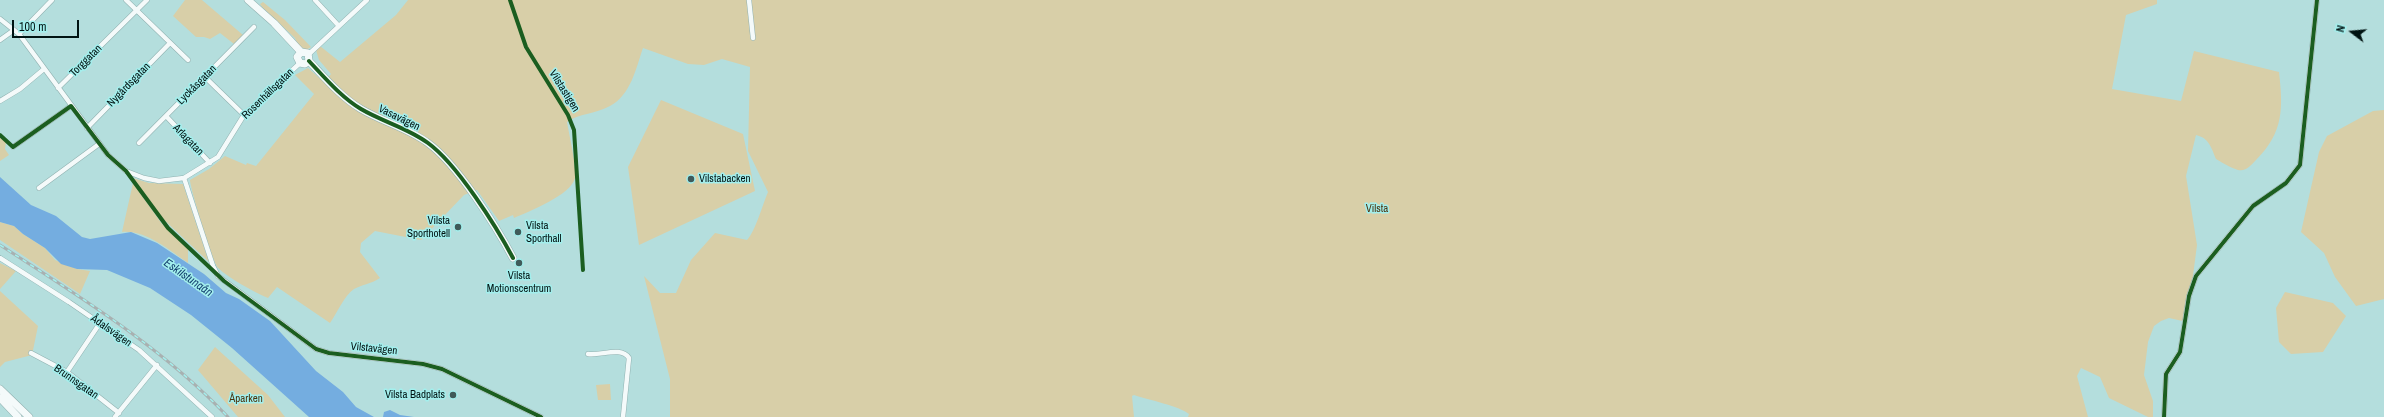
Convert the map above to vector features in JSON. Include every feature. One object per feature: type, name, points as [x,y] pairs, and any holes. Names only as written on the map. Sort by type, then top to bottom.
[{"type":"street","points":[[19,34],[52,0]]},
{"type":"street","points":[[126,0],[188,60]]},
{"type":"street","name":"Torggatan","points":[[58,88],[146,0]]},
{"type":"street","points":[[247,0],[309,58]]},
{"type":"street","points":[[315,0],[338,25]]},
{"type":"street","points":[[301,52],[297,57],[300,63],[304,64],[338,25],[367,0]]},
{"type":"street","points":[[749,0],[753,38]]},
{"type":"street","points":[[2164,417],[2166,374],[2180,352],[2189,296],[2196,276],[2253,206],[2286,183],[2300,165],[2317,0]]},
{"type":"street","name":"Rosenhällsgatan","points":[[0,19],[19,34],[99,144],[115,162],[140,177],[159,181],[184,178],[210,163],[222,153],[244,115],[300,63]]},
{"type":"street","name":"Lyckåsgatan","points":[[139,143],[254,27]]},
{"type":"street","points":[[0,40],[14,30]]},
{"type":"street","name":"Nygårdsgatan","points":[[88,128],[170,42]]},
{"type":"street","name":"Vasavägen","points":[[309,58],[336,90],[355,104],[406,129],[437,150],[496,226],[513,258]]},
{"type":"street","points":[[0,101],[20,89],[44,69]]},
{"type":"street","points":[[205,77],[244,115]]},
{"type":"street","points":[[13,147],[71,106]]},
{"type":"street","name":"Arlagatan","points":[[166,116],[210,163]]},
{"type":"street","points":[[39,188],[99,144]]},
{"type":"street","name":"Vilstavägen","points":[[184,178],[215,272],[224,281],[311,345],[329,353],[415,363],[442,369],[541,417]]},
{"type":"street","name":"Ådalsvägen","points":[[0,258],[100,323],[157,365],[212,417]]},
{"type":"street","points":[[67,372],[100,323]]},
{"type":"street","points":[[588,354],[602,355],[619,351],[629,358],[623,417]]},
{"type":"street","name":"Brunnsgatan","points":[[31,353],[67,372],[117,415]]},
{"type":"street","points":[[117,415],[157,365]]},
{"type":"street","points":[[0,389],[30,417]]},
{"type":"street","points":[[0,398],[18,417]]},
{"type":"green space","points":[[185,0],[202,0],[243,35],[234,44],[220,33],[210,39],[196,37],[173,16]]},
{"type":"green space","name":"Vilsta","points":[[408,0],[2157,0],[2157,4],[2126,15],[2112,89],[2181,101],[2194,51],[2279,72],[2281,108],[2280,119],[2272,140],[2256,160],[2248,168],[2243,170],[2235,169],[2216,159],[2207,141],[2196,135],[2186,176],[2197,245],[2187,322],[2169,318],[2161,321],[2154,326],[2148,342],[2144,375],[2153,401],[2153,417],[2148,417],[2109,398],[2100,377],[2081,368],[2077,376],[2088,417],[1188,417],[1189,414],[1178,408],[1134,395],[1132,396],[1134,417],[670,417],[670,379],[644,276],[660,293],[676,293],[691,260],[715,233],[747,240],[750,236],[759,218],[768,192],[748,151],[750,67],[722,59],[704,65],[688,64],[643,48],[632,80],[623,95],[617,101],[605,109],[577,117],[567,122],[574,159],[575,178],[566,190],[549,202],[530,211],[514,218],[513,215],[499,221],[477,190],[464,195],[421,240],[375,231],[361,243],[360,252],[380,278],[350,292],[330,323],[277,287],[268,298],[255,292],[218,268],[202,225],[190,180],[209,169],[225,156],[246,165],[247,163],[256,166],[314,94],[295,75],[308,68],[324,82],[331,74],[319,60],[316,50],[320,46],[340,62],[396,15]]},
{"type":"green space","points":[[263,2],[285,20],[311,47],[306,50],[298,45],[295,38],[263,8],[260,4]]},
{"type":"green space","name":"Vilstabacken","points":[[661,100],[743,134],[755,191],[639,245],[628,167]]},
{"type":"green space","points":[[2384,110],[2384,299],[2356,306],[2335,277],[2324,253],[2301,232],[2319,152],[2327,136],[2373,111]]},
{"type":"green space","points":[[0,137],[6,142],[5,149],[9,155],[0,161]]},
{"type":"green space","points":[[133,178],[149,183],[183,184],[209,262],[162,218]]},
{"type":"green space","points":[[133,183],[162,224],[188,246],[188,263],[157,242],[140,234],[122,232]]},
{"type":"green space","points":[[0,222],[14,226],[23,234],[45,248],[55,260],[77,269],[90,271],[80,294],[0,240]]},
{"type":"green space","points":[[0,263],[16,271],[0,289]]},
{"type":"green space","points":[[0,291],[38,326],[32,355],[5,362],[0,367]]},
{"type":"green space","points":[[2285,292],[2333,303],[2346,316],[2323,352],[2291,354],[2279,342],[2276,308]]},
{"type":"green space","name":"Åparken","points":[[215,347],[268,395],[285,417],[238,417],[198,370]]},
{"type":"green space","points":[[610,384],[611,400],[598,400],[596,385]]},
{"type":"water","name":"Eskilstunaån","points":[[0,177],[31,205],[56,216],[82,237],[90,239],[131,232],[157,243],[204,274],[226,293],[239,299],[270,321],[316,371],[343,392],[356,407],[374,417],[309,417],[232,348],[191,315],[150,288],[107,270],[77,269],[61,264],[45,248],[23,234],[14,226],[0,222]]},
{"type":"water","points":[[390,410],[400,415],[414,417],[383,417],[384,412]]},
{"type":"railway","points":[[0,245],[119,324],[176,368],[228,417]]},
{"type":"cycle path","name":"Vilstastigen","points":[[510,0],[526,47],[568,115],[574,130],[583,270]]},
{"type":"cycle path","points":[[2164,417],[2166,374],[2180,352],[2189,296],[2196,276],[2253,206],[2286,183],[2300,165],[2317,0]]},
{"type":"cycle path","points":[[309,61],[334,87],[361,109],[420,138],[439,153],[451,165],[475,196],[497,229],[513,258]]},
{"type":"cycle path","points":[[0,135],[13,147],[71,106],[108,155],[126,171],[168,228],[224,281],[316,349],[329,353],[423,364],[442,369],[541,417]]},
{"type":"place","name":"Vilstabacken","points":[[691,179]]},
{"type":"place","name":"Vilsta Sporthotell","points":[[458,227]]},
{"type":"place","name":"Vilsta Sporthall","points":[[518,232]]},
{"type":"place","name":"Vilsta Motionscentrum","points":[[519,263]]},
{"type":"place","name":"Vilsta Badplats","points":[[453,395]]}]
